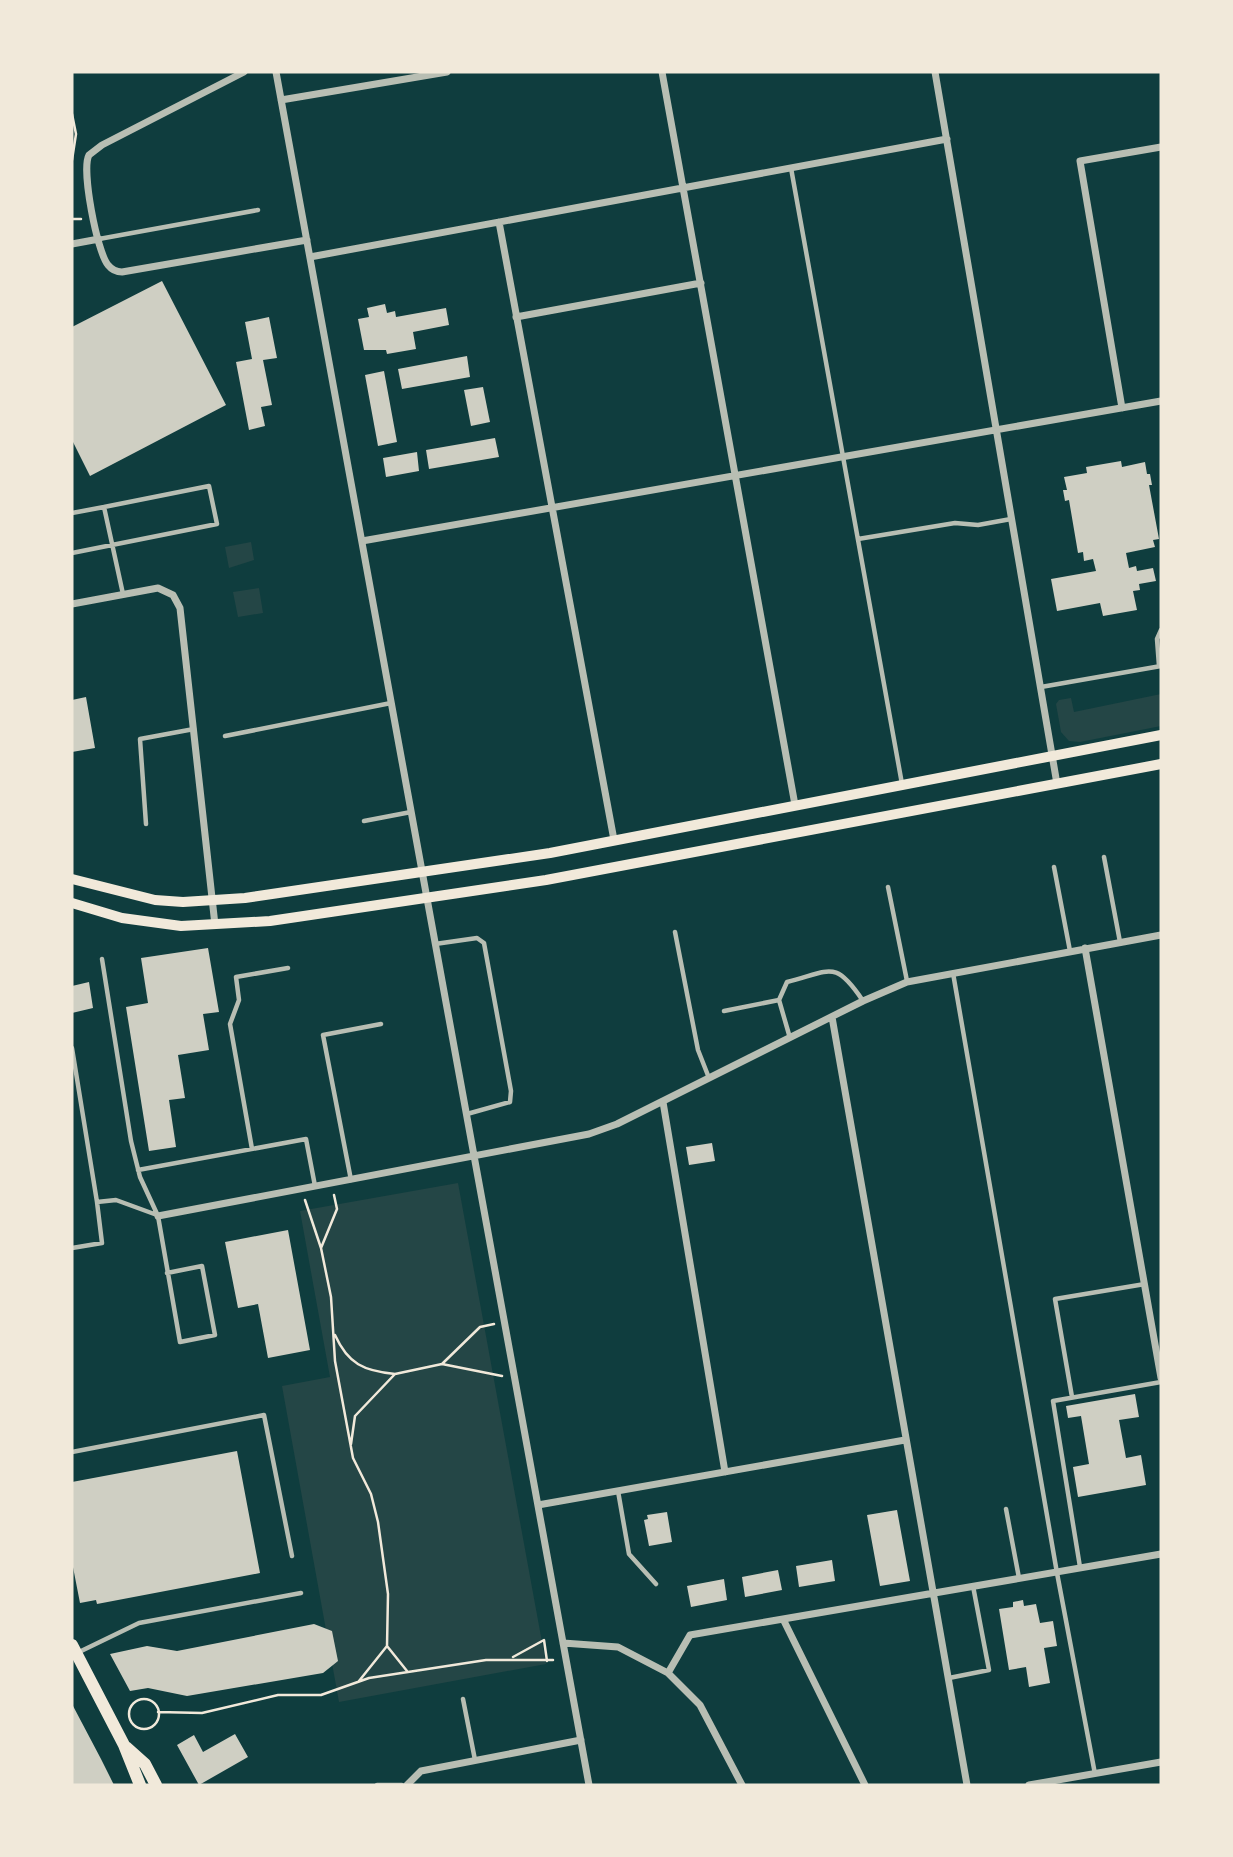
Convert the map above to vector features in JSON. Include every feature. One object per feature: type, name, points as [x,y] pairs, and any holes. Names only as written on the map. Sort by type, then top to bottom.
[{"type":"main road","points":[[72,879],[127,896],[155,900],[213,901],[422,873],[614,840],[1161,736]]},
{"type":"main road","points":[[72,903],[122,918],[152,923],[215,926],[527,884],[1161,764]]},
{"type":"main road","points":[[74,1649],[78,1671],[124,1745],[140,1785]]},
{"type":"main road","points":[[124,1745],[145,1764],[156,1785]]},
{"type":"street","points":[[244,72],[102,145],[89,155],[85,170],[106,263],[113,270],[122,272],[307,240]]},
{"type":"street","points":[[276,72],[589,1785]]},
{"type":"street","points":[[281,100],[447,72]]},
{"type":"street","points":[[662,72],[795,805]]},
{"type":"street","points":[[935,72],[1057,784]]},
{"type":"street","points":[[310,257],[947,139]]},
{"type":"street","points":[[1122,408],[1080,161],[1161,148]]},
{"type":"street","points":[[499,222],[550,508],[614,840]]},
{"type":"street","points":[[72,244],[99,239]]},
{"type":"street","points":[[516,317],[701,283]]},
{"type":"street","points":[[362,541],[1161,401]]},
{"type":"street","points":[[72,604],[158,588],[173,595],[177,601],[183,621],[215,926]]},
{"type":"street","points":[[158,1216],[475,1158],[589,1134],[663,1102],[863,1000],[907,982],[1161,935]]},
{"type":"street","points":[[1086,948],[1161,1380]]},
{"type":"street","points":[[832,1017],[967,1785]]},
{"type":"street","points":[[663,1102],[725,1472]]},
{"type":"street","points":[[538,1505],[905,1440]]},
{"type":"street","points":[[668,1673],[690,1635],[1161,1554]]},
{"type":"street","points":[[785,1620],[865,1785]]},
{"type":"street","points":[[563,1643],[618,1647],[668,1673],[700,1705],[742,1785]]},
{"type":"street","points":[[404,1785],[421,1771],[581,1741]]},
{"type":"street","points":[[1029,1785],[1161,1762]]},
{"type":"lane","points":[[791,168],[903,785]]},
{"type":"lane","points":[[99,239],[258,210]]},
{"type":"lane","points":[[72,513],[209,486],[217,524],[72,553]]},
{"type":"lane","points":[[103,507],[123,594]]},
{"type":"lane","points":[[858,539],[955,523],[978,525],[1012,519]]},
{"type":"lane","points":[[1040,687],[1160,666],[1157,639],[1161,629]]},
{"type":"lane","points":[[225,736],[391,703]]},
{"type":"lane","points":[[146,824],[140,739],[195,729]]},
{"type":"lane","points":[[364,821],[411,812]]},
{"type":"lane","points":[[1104,857],[1120,942]]},
{"type":"lane","points":[[1054,867],[1070,951]]},
{"type":"lane","points":[[888,887],[907,982]]},
{"type":"lane","points":[[675,932],[698,1050],[710,1079]]},
{"type":"lane","points":[[435,944],[477,938],[484,943],[511,1091],[510,1101],[502,1106],[467,1114]]},
{"type":"lane","points":[[102,959],[131,1141],[138,1170],[158,1216],[167,1273],[180,1342],[215,1335],[202,1266],[167,1273]]},
{"type":"lane","points":[[252,1149],[230,1024],[239,1000],[236,977],[288,968]]},
{"type":"lane","points":[[790,1038],[779,1000],[787,982],[832,970],[847,977],[863,1000]]},
{"type":"lane","points":[[953,972],[1056,1573],[1095,1774]]},
{"type":"lane","points":[[724,1011],[779,1000]]},
{"type":"lane","points":[[351,1181],[343,1152],[323,1035],[381,1024]]},
{"type":"lane","points":[[72,1048],[102,1243],[72,1248]]},
{"type":"lane","points":[[138,1170],[306,1139],[315,1187]]},
{"type":"lane","points":[[97,1202],[116,1200],[158,1216]]},
{"type":"lane","points":[[1072,1397],[1055,1299],[1145,1284]]},
{"type":"lane","points":[[1080,1568],[1053,1401],[1161,1380]]},
{"type":"lane","points":[[72,1452],[264,1415],[292,1556]]},
{"type":"lane","points":[[617,1491],[629,1553],[656,1584]]},
{"type":"lane","points":[[1006,1509],[1019,1579]]},
{"type":"lane","points":[[948,1678],[989,1670],[973,1586]]},
{"type":"lane","points":[[74,1649],[139,1623],[301,1593]]},
{"type":"lane","points":[[463,1699],[475,1761]]},
{"type":"lane","points":[[377,1785],[404,1785]]},
{"type":"path","points":[[72,114],[76,134],[72,160]]},
{"type":"path","points":[[321,1248],[337,1209],[333,1184]]},
{"type":"path","points":[[303,1189],[321,1248],[331,1297],[335,1361],[352,1451],[371,1494],[378,1522],[388,1594],[387,1646],[359,1681]]},
{"type":"path","points":[[442,1364],[480,1327],[505,1322]]},
{"type":"path","points":[[334,1332],[351,1362],[363,1368],[395,1374],[442,1364],[496,1378],[514,1374]]},
{"type":"path","points":[[352,1451],[351,1426],[355,1416],[395,1374]]},
{"type":"path","points":[[510,1658],[544,1640],[547,1661]]},
{"type":"path","points":[[387,1646],[407,1671]]},
{"type":"path","points":[[158,1712],[202,1713],[278,1695],[321,1695],[359,1681],[407,1671],[510,1658],[547,1661],[566,1657]]},
{"type":"path","points":[[145,1699],[154,1703],[158,1712],[153,1726],[139,1730],[127,1709],[135,1700],[145,1699]]},
{"type":"shaded area","points":[[251,542],[254,560],[229,568],[225,547]]},
{"type":"shaded area","points":[[259,588],[263,613],[238,617],[233,592]]},
{"type":"shaded area","points":[[1161,694],[1161,726],[1080,742],[1069,741],[1061,732],[1056,704],[1059,700],[1071,698],[1074,712]]},
{"type":"shaded area","points":[[458,1183],[546,1664],[339,1702],[282,1386],[330,1377],[300,1211]]},
{"type":"building","points":[[162,281],[226,405],[90,476],[72,440],[72,327]]},
{"type":"building","points":[[385,304],[387,313],[395,311],[396,317],[446,308],[449,325],[413,332],[416,349],[387,354],[386,350],[364,350],[358,319],[369,317],[367,308]]},
{"type":"building","points":[[269,317],[277,358],[263,360],[272,405],[261,407],[265,426],[249,430],[236,362],[252,359],[245,322]]},
{"type":"building","points":[[467,356],[470,377],[402,389],[398,369]]},
{"type":"building","points":[[384,371],[397,442],[378,446],[365,375]]},
{"type":"building","points":[[483,387],[490,422],[471,426],[464,390]]},
{"type":"building","points":[[495,438],[499,457],[429,469],[426,450]]},
{"type":"building","points":[[417,452],[419,471],[386,477],[383,458]]},
{"type":"building","points":[[1121,461],[1122,467],[1145,462],[1147,474],[1150,474],[1152,485],[1149,485],[1159,539],[1153,540],[1155,547],[1126,553],[1129,568],[1136,566],[1137,571],[1153,568],[1156,581],[1139,584],[1140,590],[1133,591],[1137,610],[1103,616],[1100,603],[1057,611],[1051,579],[1096,571],[1093,559],[1084,561],[1083,552],[1078,553],[1069,500],[1065,501],[1063,490],[1067,490],[1064,477],[1087,473],[1086,467]]},
{"type":"building","points":[[86,697],[95,748],[72,752],[72,700]]},
{"type":"building","points":[[208,948],[219,1012],[203,1014],[209,1050],[178,1055],[185,1098],[169,1100],[176,1147],[149,1151],[126,1007],[148,1003],[141,958]]},
{"type":"building","points":[[89,982],[93,1008],[72,1013],[72,986]]},
{"type":"building","points":[[712,1143],[715,1161],[689,1165],[686,1147]]},
{"type":"building","points":[[288,1230],[310,1350],[268,1358],[258,1304],[238,1308],[225,1242]]},
{"type":"building","points":[[1135,1394],[1139,1417],[1119,1420],[1126,1458],[1141,1455],[1146,1485],[1078,1497],[1073,1467],[1089,1464],[1081,1416],[1068,1418],[1066,1406]]},
{"type":"building","points":[[237,1451],[260,1573],[97,1604],[96,1600],[80,1603],[72,1562],[72,1482]]},
{"type":"building","points":[[897,1510],[910,1581],[880,1586],[867,1515]]},
{"type":"building","points":[[667,1512],[672,1542],[649,1546],[644,1520],[648,1519],[647,1515]]},
{"type":"building","points":[[832,1560],[835,1581],[799,1587],[796,1566]]},
{"type":"building","points":[[778,1570],[782,1590],[745,1597],[742,1577]]},
{"type":"building","points":[[724,1579],[727,1600],[691,1607],[687,1586]]},
{"type":"building","points":[[1023,1600],[1024,1606],[1036,1604],[1040,1623],[1053,1621],[1057,1646],[1044,1648],[1050,1683],[1029,1687],[1026,1667],[1009,1670],[999,1609],[1013,1607],[1013,1602]]},
{"type":"building","points":[[314,1624],[332,1631],[338,1661],[323,1673],[187,1696],[148,1688],[130,1691],[110,1654],[147,1646],[177,1651]]},
{"type":"building","points":[[72,1704],[101,1759],[114,1785],[72,1785]]},
{"type":"building","points":[[235,1734],[248,1757],[199,1785],[177,1745],[194,1735],[203,1752]]}]
